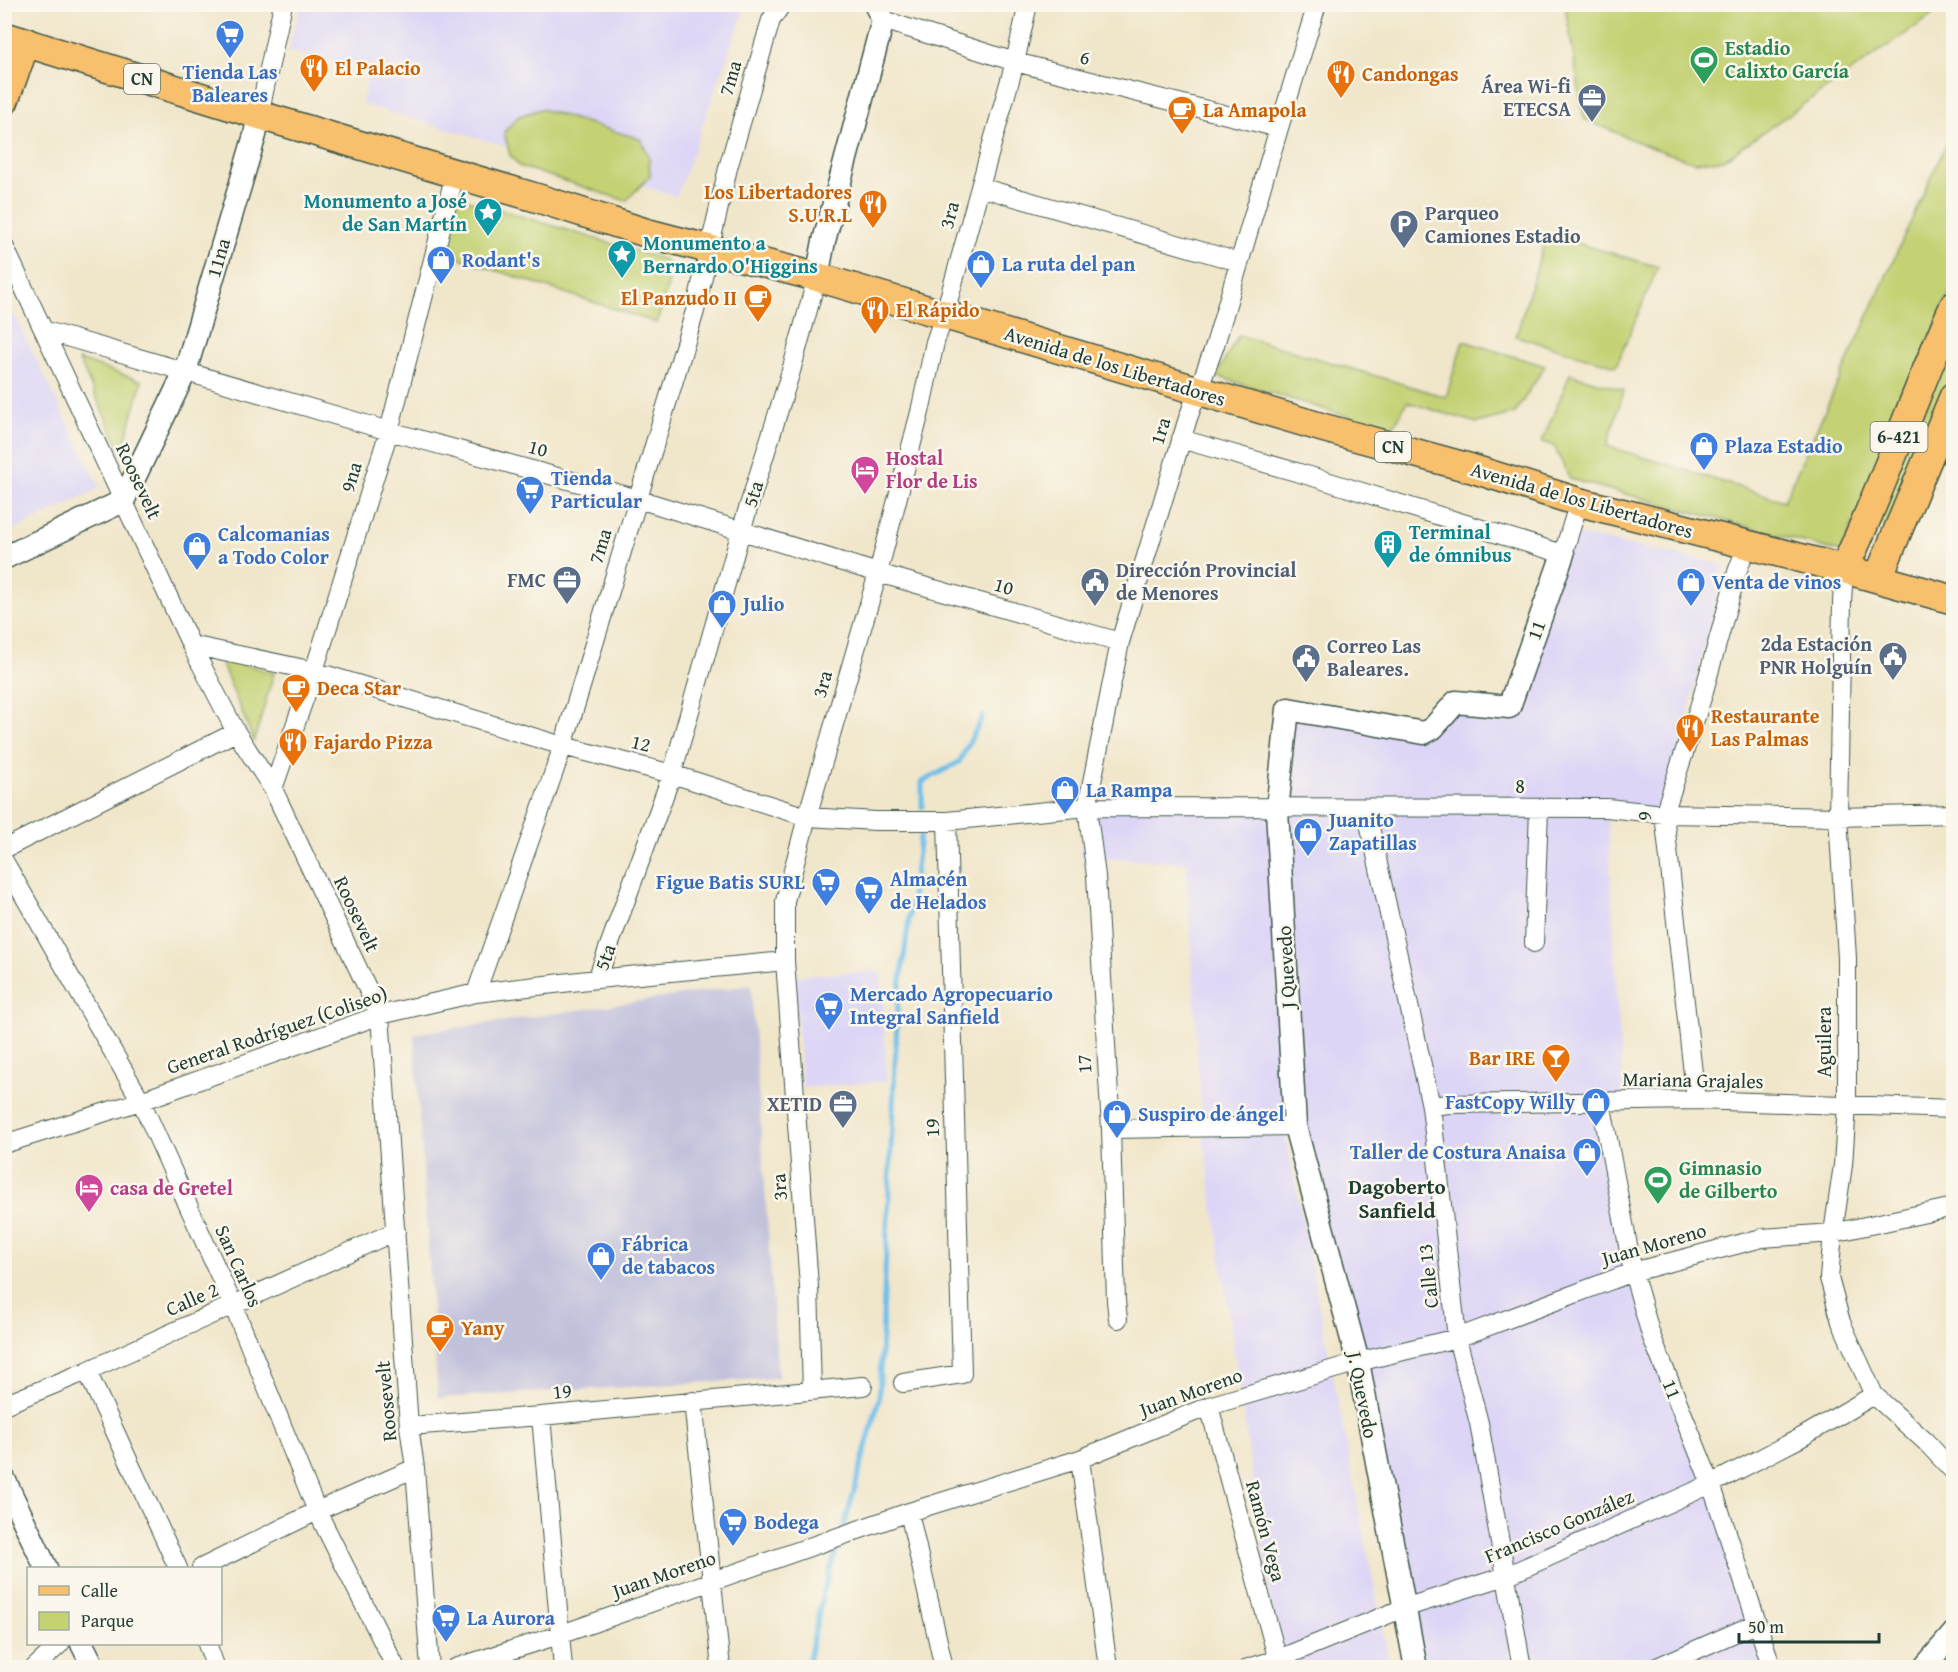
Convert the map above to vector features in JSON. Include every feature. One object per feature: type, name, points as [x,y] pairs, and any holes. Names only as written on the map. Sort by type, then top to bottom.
[{"type":"main road","name":"Avenida de los Libertadores","points":[[15,39],[259,116],[647,233],[817,277],[1579,502],[1845,568],[1953,600]]},
{"type":"main road","points":[[4,101],[15,39]]},
{"type":"main road","name":"6-421","points":[[1845,568],[1953,306]]},
{"type":"main road","name":"6-421","points":[[1878,578],[1953,396]]},
{"type":"street","name":"11na","points":[[123,501],[184,372],[255,135],[283,4]]},
{"type":"street","name":"7ma","points":[[476,993],[563,746],[695,311],[728,168],[764,43],[771,20],[782,4]]},
{"type":"street","name":"3ra","points":[[812,1391],[808,1286],[785,961],[785,901],[878,573],[920,412],[935,342],[1015,62],[1028,4]]},
{"type":"street","name":"1ra","points":[[1087,807],[1120,642],[1197,390],[1215,345],[1317,4]]},
{"type":"street","name":"6","points":[[879,12],[1015,62],[1279,128]]},
{"type":"street","name":"5ta","points":[[597,979],[672,774],[741,531],[791,371],[817,277],[879,12]]},
{"type":"street","name":"9na","points":[[273,789],[314,671],[388,431],[455,174]]},
{"type":"street","points":[[980,187],[1239,262]]},
{"type":"street","name":"Roosevelt","points":[[4,246],[46,331],[191,645],[236,732],[273,789],[380,1015],[409,1426],[415,1468],[430,1668]]},
{"type":"street","name":"10","points":[[46,331],[388,431],[638,499],[878,573],[1120,642]]},
{"type":"street","points":[[1182,439],[1321,479],[1563,554]]},
{"type":"street","points":[[4,558],[123,501]]},
{"type":"street","name":"11","points":[[1456,702],[1509,707],[1579,502]]},
{"type":"street","name":"9","points":[[1696,1100],[1664,814],[1702,698],[1737,572],[1747,545]]},
{"type":"street","name":"Aguilera","points":[[1845,568],[1842,602],[1838,817],[1846,958],[1846,1105],[1843,1166],[1829,1278],[1841,1322],[1874,1395],[1926,1442],[1953,1472]]},
{"type":"street","name":"12","points":[[191,645],[314,671],[563,746],[672,774],[807,817],[876,821],[947,821],[1087,807]]},
{"type":"street","name":"J Quevedo","points":[[1295,1126],[1277,808],[1288,709],[1425,733],[1433,728],[1456,702]]},
{"type":"street","points":[[4,849],[236,732]]},
{"type":"street","name":"8","points":[[1087,807],[1607,808],[1664,814],[1838,817],[1953,814]]},
{"type":"street","name":"17","points":[[1087,807],[1096,876],[1111,1129],[1118,1319]]},
{"type":"street","name":"Calle 13","points":[[1366,809],[1431,1106],[1457,1338],[1479,1423],[1522,1668]]},
{"type":"street","points":[[1534,943],[1539,809]]},
{"type":"street","name":"19","points":[[903,1383],[962,1374],[947,821]]},
{"type":"street","name":"San Carlos","points":[[4,861],[141,1101],[233,1305],[317,1511],[396,1668]]},
{"type":"street","name":"General Rodríguez (Coliseo)","points":[[4,1143],[141,1101],[380,1015],[476,993],[785,961]]},
{"type":"street","name":"Mariana Grajales","points":[[1431,1106],[1696,1100],[1953,1109]]},
{"type":"street","name":"11","points":[[1602,1102],[1633,1272],[1651,1335],[1711,1484],[1772,1668]]},
{"type":"street","points":[[1111,1129],[1295,1126]]},
{"type":"street","name":"J. Quevedo","points":[[1295,1126],[1358,1362],[1404,1608],[1408,1616],[1416,1668]]},
{"type":"street","name":"Juan Moreno","points":[[455,1668],[560,1635],[909,1512],[1080,1459],[1209,1406],[1358,1362],[1457,1338],[1633,1272],[1762,1238],[1833,1233],[1953,1207]]},
{"type":"street","name":"Calle 2","points":[[4,1405],[87,1371],[396,1231]]},
{"type":"street","points":[[87,1371],[176,1567]]},
{"type":"street","name":"19","points":[[409,1426],[863,1386]]},
{"type":"street","name":"Francisco González","points":[[1248,1668],[1279,1663],[1404,1608],[1506,1576],[1711,1484],[1802,1437],[1874,1395]]},
{"type":"street","points":[[693,1401],[721,1668]]},
{"type":"street","name":"Ramón Vega","points":[[1209,1406],[1279,1663]]},
{"type":"street","points":[[541,1416],[563,1668]]},
{"type":"street","points":[[1080,1459],[1108,1668]]},
{"type":"street","points":[[205,1567],[317,1511],[415,1468]]},
{"type":"street","points":[[4,1479],[45,1567]]},
{"type":"street","points":[[909,1512],[944,1668]]},
{"type":"street","points":[[1655,1668],[1757,1623]]},
{"type":"street","points":[[1924,1668],[1953,1633]]},
{"type":"street","points":[[34,1668],[59,1645]]},
{"type":"street","points":[[82,1645],[94,1668]]},
{"type":"street","points":[[207,1645],[216,1668]]},
{"type":"shaded area","points":[[301,5],[746,5],[677,196],[362,104],[369,72],[288,51]]},
{"type":"shaded area","points":[[4,294],[100,488],[5,534],[4,534]]},
{"type":"shaded area","points":[[1571,533],[1724,565],[1664,814],[1607,809],[1623,1102],[1602,1102],[1633,1272],[1772,1667],[1416,1667],[1295,1126],[1277,810],[1288,709],[1425,732],[1456,702],[1507,707]]},
{"type":"shaded area","points":[[1087,807],[1268,808],[1284,1126],[1390,1667],[1280,1667],[1202,1127],[1186,863],[1080,856]]},
{"type":"shaded area","name":"Mercado Agropecuario Integral Sanfield","points":[[881,971],[887,1081],[802,1088],[794,976]]},
{"type":"shaded area","name":"Fábrica de tabacos","points":[[751,985],[778,1378],[438,1398],[414,1034]]},
{"type":"green space","name":"Estadio Calixto García","points":[[1565,4],[1947,5],[1723,160],[1694,162],[1650,147],[1584,119]]},
{"type":"green space","points":[[541,109],[640,139],[649,156],[650,176],[626,201],[519,166],[510,155],[504,132],[519,116]]},
{"type":"green space","points":[[1953,129],[1953,285],[1841,552],[1570,479],[1554,446],[1542,442],[1570,374],[1624,390],[1607,446],[1784,501]]},
{"type":"green space","points":[[448,194],[666,260],[671,274],[657,323],[431,249]]},
{"type":"green space","points":[[1547,234],[1658,267],[1616,366],[1516,336]]},
{"type":"green space","points":[[1239,335],[1446,397],[1463,341],[1545,366],[1515,413],[1477,423],[1407,402],[1392,430],[1216,376]]},
{"type":"green space","points":[[1953,353],[1953,377],[1889,523],[1878,526],[1874,515],[1947,359]]},
{"type":"green space","points":[[79,360],[142,381],[122,453]]},
{"type":"green space","points":[[219,657],[274,673],[254,741]]},
{"type":"waterway","points":[[922,807],[922,782],[959,762],[983,716]]},
{"type":"waterway","points":[[843,1531],[879,1399],[898,1002],[920,837]]},
{"type":"waterway","points":[[807,1668],[823,1593],[839,1542]]},
{"type":"place","name":"Tienda Las Baleares","points":[[230,60]]},
{"type":"place","name":"Estadio Calixto García","points":[[1704,86]]},
{"type":"place","name":"El Palacio","points":[[314,94]]},
{"type":"place","name":"Candongas","points":[[1341,100]]},
{"type":"place","name":"Área Wi-fi ETECSA","points":[[1592,124]]},
{"type":"place","name":"La Amapola","points":[[1182,136]]},
{"type":"place","name":"Los Libertadores S.U.R.L","points":[[873,230]]},
{"type":"place","name":"Monumento a José de San Martín","points":[[488,238]]},
{"type":"place","name":"Parqueo Camiones Estadio","points":[[1404,250]]},
{"type":"place","name":"Monumento a Bernardo O'Higgins","points":[[622,280]]},
{"type":"place","name":"Rodant's","points":[[441,286]]},
{"type":"place","name":"La ruta del pan","points":[[981,290]]},
{"type":"place","name":"El Panzudo II","points":[[758,324]]},
{"type":"place","name":"El Rápido","points":[[875,336]]},
{"type":"place","name":"Plaza Estadio","points":[[1704,472]]},
{"type":"place","name":"Hostal Flor de Lis","points":[[865,496]]},
{"type":"place","name":"Tienda Particular","points":[[530,516]]},
{"type":"place","name":"Terminal de ómnibus","points":[[1388,570]]},
{"type":"place","name":"Calcomanias a Todo Color","points":[[197,572]]},
{"type":"place","name":"FMC","points":[[567,606]]},
{"type":"place","name":"Dirección Provincial de Menores","points":[[1095,608]]},
{"type":"place","name":"Venta de vinos","points":[[1691,608]]},
{"type":"place","name":"Julio","points":[[722,630]]},
{"type":"place","name":"2da Estación PNR Holguín","points":[[1893,682]]},
{"type":"place","name":"Correo Las Baleares.","points":[[1306,684]]},
{"type":"place","name":"Deca Star","points":[[296,714]]},
{"type":"place","name":"Restaurante Las Palmas","points":[[1690,754]]},
{"type":"place","name":"Fajardo Pizza","points":[[293,768]]},
{"type":"place","name":"La Rampa","points":[[1065,816]]},
{"type":"place","name":"Juanito Zapatillas","points":[[1308,858]]},
{"type":"place","name":"Figue Batis SURL","points":[[826,908]]},
{"type":"place","name":"Almacén de Helados","points":[[869,916]]},
{"type":"place","name":"Mercado Agropecuario Integral Sanfield","points":[[829,1032]]},
{"type":"place","name":"Bar IRE","points":[[1556,1084]]},
{"type":"place","name":"FastCopy Willy","points":[[1596,1128]]},
{"type":"place","name":"XETID","points":[[843,1130]]},
{"type":"place","name":"Suspiro de ángel","points":[[1117,1140]]},
{"type":"place","name":"Taller de Costura Anaisa","points":[[1587,1178]]},
{"type":"place","name":"Gimnasio de Gilberto","points":[[1658,1206]]},
{"type":"place","name":"casa de Gretel","points":[[89,1214]]},
{"type":"place","name":"Fábrica de tabacos","points":[[601,1282]]},
{"type":"place","name":"Yany","points":[[440,1354]]},
{"type":"place","name":"Bodega","points":[[733,1548]]},
{"type":"place","name":"La Aurora","points":[[446,1644]]},
{"type":"district","name":"Dagoberto Sanfield","points":[[1397,1199]]}]
